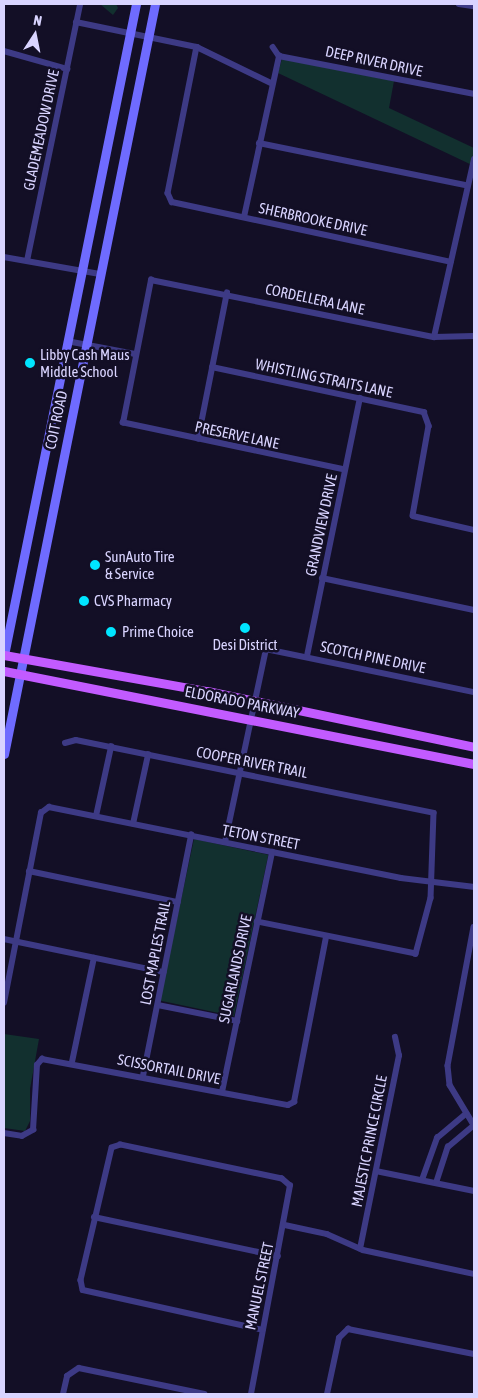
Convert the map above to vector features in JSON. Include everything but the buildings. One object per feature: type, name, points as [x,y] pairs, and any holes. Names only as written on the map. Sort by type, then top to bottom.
[{"type":"main road","name":"COIT ROAD","points":[[4,655],[136,4]]},
{"type":"main road","name":"COIT ROAD","points":[[4,754],[66,434],[86,345],[155,4]]},
{"type":"main road","points":[[49,431],[66,434]]},
{"type":"main road","points":[[29,530],[47,534]]},
{"type":"main road","name":"ELDORADO PARKWAY","points":[[4,655],[256,701],[474,748]]},
{"type":"main road","name":"ELDORADO PARKWAY","points":[[4,671],[252,718],[474,764]]},
{"type":"main road","points":[[147,698],[150,683]]},
{"type":"street","name":"GLADEMEADOW DRIVE","points":[[27,261],[80,4]]},
{"type":"street","points":[[459,4],[474,6]]},
{"type":"street","points":[[76,22],[197,47],[271,83]]},
{"type":"street","name":"SHERBROOKE DRIVE","points":[[197,47],[168,193],[170,200],[451,262]]},
{"type":"street","points":[[244,217],[271,83],[279,56],[273,47]]},
{"type":"street","points":[[4,51],[67,69]]},
{"type":"street","name":"DEEP RIVER DRIVE","points":[[279,56],[474,94]]},
{"type":"street","points":[[259,143],[465,186]]},
{"type":"street","points":[[434,337],[451,262],[465,186],[474,158]]},
{"type":"street","points":[[4,257],[100,274]]},
{"type":"street","name":"CORDELLERA LANE","points":[[135,354],[151,280],[227,293],[434,337],[474,336]]},
{"type":"street","points":[[198,439],[227,293]]},
{"type":"street","points":[[68,341],[135,354]]},
{"type":"street","name":"PRESERVE LANE","points":[[135,354],[123,423],[345,470]]},
{"type":"street","name":"WHISTLING STRAITS LANE","points":[[212,367],[360,398],[429,416],[413,516],[474,530]]},
{"type":"street","name":"GRANDVIEW DRIVE","points":[[307,656],[360,398]]},
{"type":"street","points":[[322,578],[474,610]]},
{"type":"street","name":"SCOTCH PINE DRIVE","points":[[256,701],[266,648],[474,692]]},
{"type":"street","points":[[225,842],[256,701]]},
{"type":"street","name":"COOPER RIVER TRAIL","points":[[65,743],[76,740],[434,813],[432,880]]},
{"type":"street","points":[[96,816],[111,747]]},
{"type":"street","points":[[133,824],[148,754]]},
{"type":"street","name":"TETON STREET","points":[[29,871],[44,809],[96,816],[272,852],[474,887]]},
{"type":"street","name":"LOST MAPLES TRAIL","points":[[143,1076],[192,836]]},
{"type":"street","name":"SUGARLANDS DRIVE","points":[[222,1092],[272,852]]},
{"type":"street","points":[[4,1004],[14,942],[29,871],[178,902]]},
{"type":"street","points":[[257,922],[416,954],[432,880]]},
{"type":"street","points":[[436,1183],[448,1147],[474,1125],[450,1085],[448,1066],[474,927]]},
{"type":"street","name":"SCISSORTAIL DRIVE","points":[[4,1133],[30,1135],[39,1060],[72,1062],[222,1092],[294,1102],[326,937]]},
{"type":"street","points":[[4,939],[164,972]]},
{"type":"street","points":[[72,1062],[94,958]]},
{"type":"street","points":[[158,1005],[237,1021]]},
{"type":"street","name":"MAJESTIC PRINCE CIRCLE","points":[[360,1250],[399,1056],[394,1037]]},
{"type":"street","points":[[422,1180],[437,1138],[466,1114]]},
{"type":"street","name":"MANUEL STREET","points":[[94,1218],[107,1155],[113,1147],[263,1175],[289,1184],[285,1224],[251,1394]]},
{"type":"street","points":[[376,1170],[474,1191]]},
{"type":"street","points":[[263,1330],[91,1294],[83,1289],[94,1218],[278,1256]]},
{"type":"street","points":[[285,1224],[327,1234],[360,1250],[474,1274]]},
{"type":"street","points":[[327,1394],[344,1331],[353,1329],[474,1354]]},
{"type":"street","points":[[63,1394],[72,1370],[204,1394]]},
{"type":"green space","points":[[100,4],[116,4],[118,8],[113,15]]},
{"type":"green space","points":[[282,59],[394,81],[389,108],[474,148],[474,166],[278,73]]},
{"type":"green space","points":[[194,839],[268,855],[234,1016],[160,1000]]},
{"type":"green space","points":[[4,1034],[39,1039],[30,1089],[30,1121],[25,1131],[4,1128]]},
{"type":"place","name":"Libby Cash Maus Middle School","points":[[30,363]]},
{"type":"place","name":"SunAuto Tire & Service","points":[[95,565]]},
{"type":"place","name":"CVS Pharmacy","points":[[84,601]]},
{"type":"place","name":"Desi District","points":[[245,628]]},
{"type":"place","name":"Prime Choice","points":[[111,632]]}]
